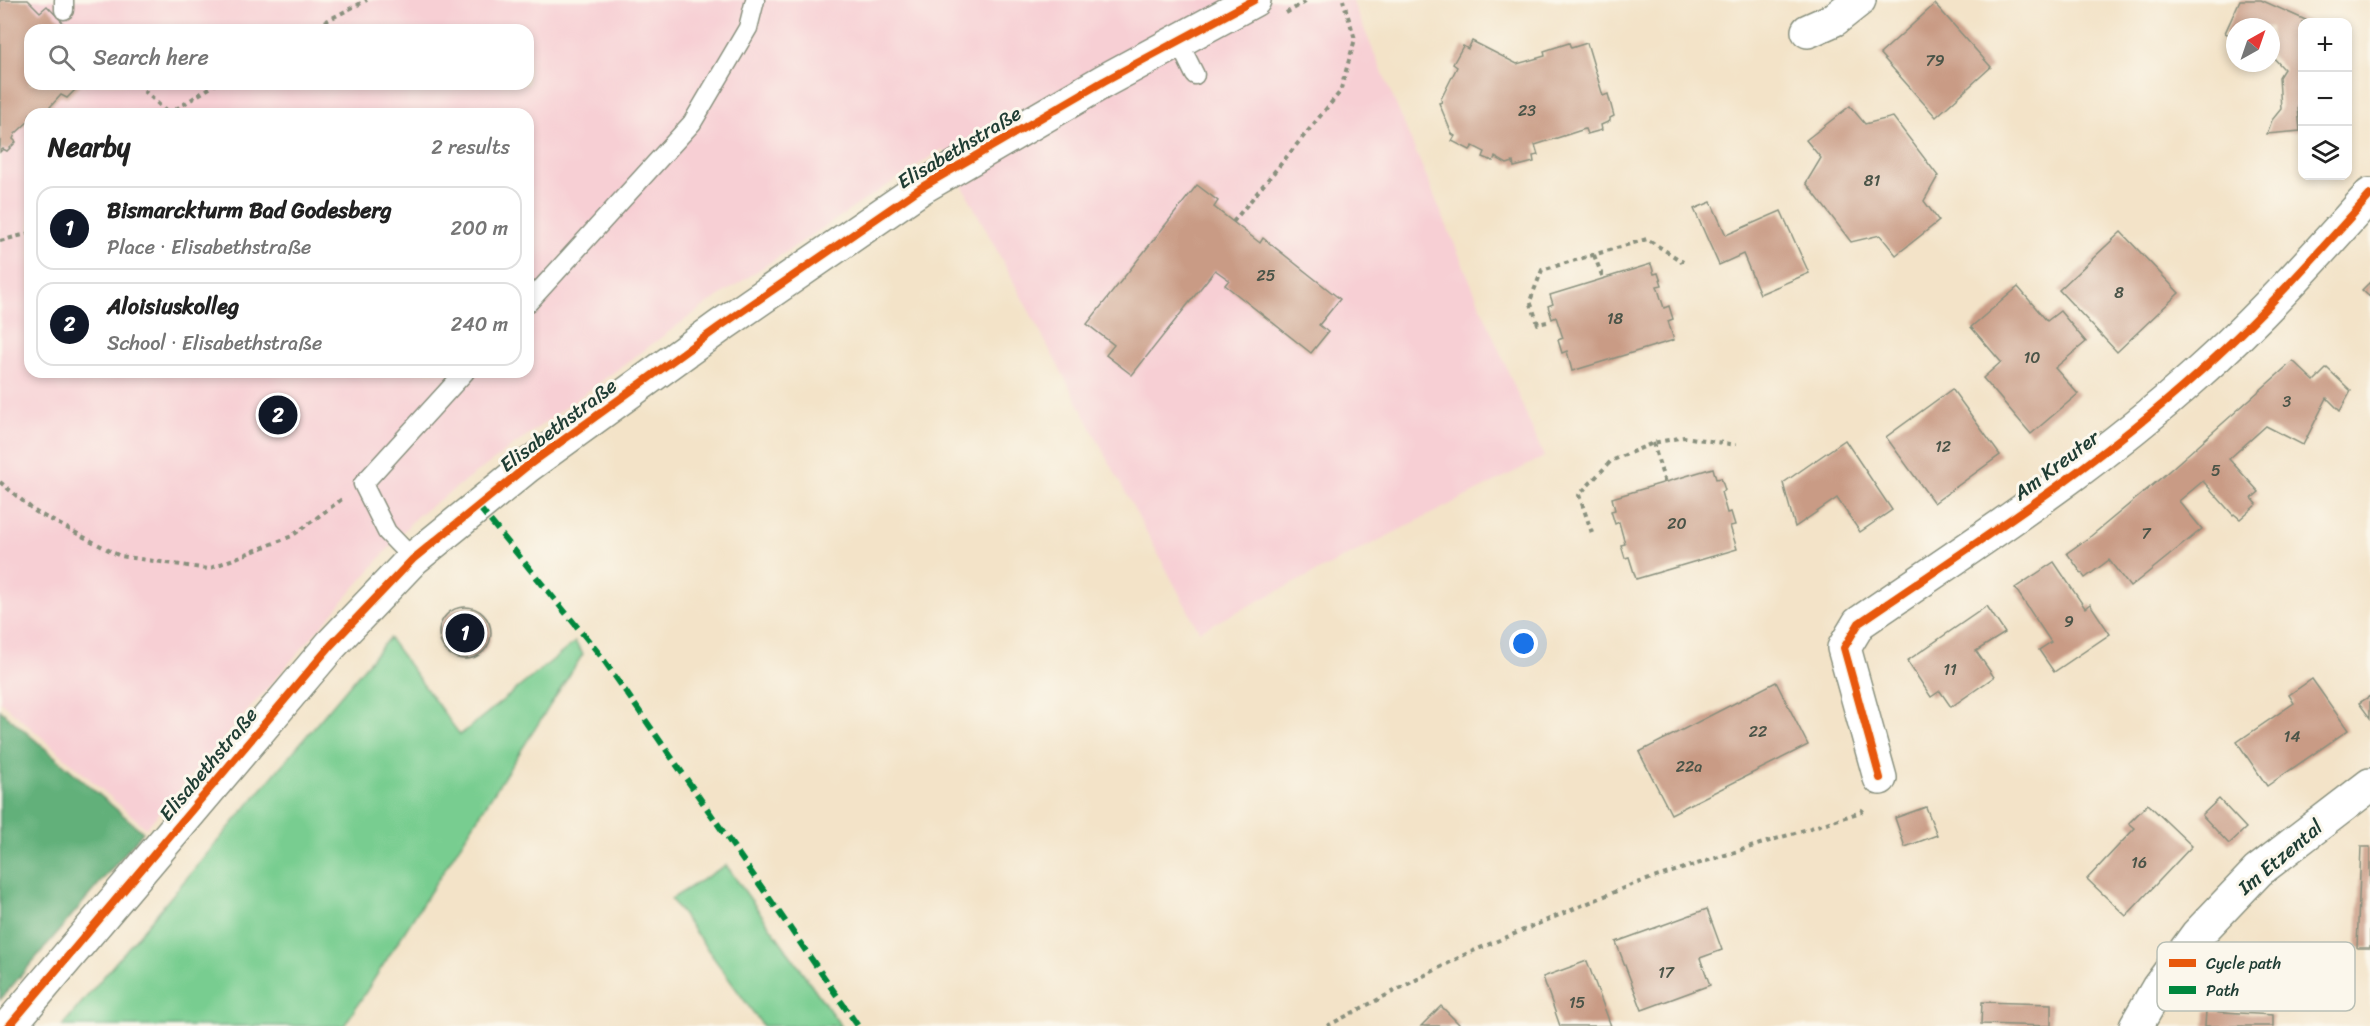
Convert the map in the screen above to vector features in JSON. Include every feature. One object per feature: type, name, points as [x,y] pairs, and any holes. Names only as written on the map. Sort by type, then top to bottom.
[{"type":"street","points":[[1808,31],[1834,19],[1859,0]]},
{"type":"street","name":"Elisabethstraße","points":[[9,1026],[331,645],[413,559],[526,467],[710,334],[922,187],[1104,81],[1178,41],[1266,8]]},
{"type":"street","name":"Am Kreuter","points":[[1880,778],[1844,648],[1859,623],[2067,480],[2196,375],[2302,271],[2370,195]]},
{"type":"street","name":"Im Etzental","points":[[2192,942],[2258,871],[2370,785]]},
{"type":"street","name":"Im Etzental","points":[[2136,1026],[2157,990]]},
{"type":"lane","points":[[534,296],[692,123],[748,28],[755,0]]},
{"type":"lane","points":[[1178,41],[1195,75]]},
{"type":"lane","points":[[413,559],[387,532],[363,484],[460,378]]},
{"type":"path","points":[[321,24],[367,0]]},
{"type":"path","points":[[1266,8],[1308,0]]},
{"type":"path","points":[[1233,222],[1340,92],[1355,39],[1343,0]]},
{"type":"path","points":[[143,90],[162,108]]},
{"type":"path","points":[[178,108],[206,90]]},
{"type":"path","points":[[0,241],[24,235]]},
{"type":"path","points":[[1546,322],[1538,324],[1530,301],[1542,270],[1647,239],[1683,262]]},
{"type":"path","points":[[1594,255],[1603,278]]},
{"type":"path","points":[[1592,532],[1579,495],[1611,461],[1653,443],[1684,437],[1736,445]]},
{"type":"path","points":[[1653,443],[1665,483]]},
{"type":"path","points":[[0,482],[36,512],[120,556],[208,569],[292,536],[363,484]]},
{"type":"path","points":[[1327,1026],[1466,954],[1631,885],[1862,812],[1880,778]]},
{"type":"shaded area","points":[[0,0],[1352,0],[1544,457],[1199,631],[943,149],[707,304],[416,517],[146,828],[0,701]]},
{"type":"green space","points":[[389,638],[460,735],[575,642],[583,654],[344,1026],[62,1026]]},
{"type":"green space","points":[[0,710],[143,832],[0,1000]]},
{"type":"green space","points":[[726,865],[841,1026],[763,1026],[671,899]]},
{"type":"building","points":[[0,0],[28,0],[40,12],[47,6],[64,24],[24,24],[24,90],[75,90],[67,98],[61,95],[51,108],[24,108],[24,126],[15,134],[13,139],[16,142],[7,151],[3,149],[0,152]]},
{"type":"building","points":[[2240,0],[2261,0],[2301,18],[2298,18],[2298,131],[2267,134],[2272,120],[2281,109],[2279,77],[2284,69],[2280,65],[2280,18],[2232,18]]},
{"type":"building","points":[[1935,4],[1991,67],[1936,117],[1880,54]]},
{"type":"building","points":[[1472,41],[1517,64],[1545,56],[1544,51],[1569,43],[1571,48],[1587,43],[1603,96],[1608,94],[1614,116],[1610,118],[1610,121],[1601,125],[1602,130],[1587,134],[1585,129],[1535,145],[1538,155],[1533,156],[1534,162],[1514,167],[1513,162],[1507,164],[1495,157],[1493,161],[1483,157],[1485,152],[1473,146],[1470,150],[1452,141],[1455,136],[1452,134],[1439,103],[1442,102],[1441,99],[1457,67],[1453,64],[1463,46],[1468,49]]},
{"type":"building","points":[[1850,106],[1865,124],[1893,117],[1938,176],[1924,201],[1939,221],[1896,255],[1880,235],[1851,242],[1806,183],[1821,158],[1806,140]]},
{"type":"building","points":[[1197,185],[1218,201],[1214,207],[1260,243],[1263,238],[1340,299],[1319,325],[1328,332],[1311,353],[1225,285],[1229,280],[1215,270],[1132,375],[1106,355],[1114,345],[1087,324]]},
{"type":"building","points":[[1711,202],[1726,235],[1781,211],[1809,273],[1760,294],[1743,254],[1719,265],[1694,209]]},
{"type":"building","points":[[2121,232],[2179,293],[2117,352],[2059,290]]},
{"type":"building","points":[[1651,264],[1654,274],[1658,273],[1662,285],[1657,286],[1664,308],[1669,306],[1673,319],[1668,321],[1674,340],[1572,371],[1567,351],[1562,353],[1558,340],[1563,338],[1556,317],[1552,319],[1548,306],[1553,304],[1550,295]]},
{"type":"building","points":[[2370,282],[2370,297],[2362,290]]},
{"type":"building","points":[[2018,287],[2047,321],[2060,311],[2086,342],[2055,368],[2078,394],[2031,434],[1983,378],[2001,362],[1971,327]]},
{"type":"building","points":[[2293,361],[2314,381],[2327,368],[2351,391],[2340,411],[2327,398],[2303,445],[2266,426],[2229,459],[2259,492],[2252,498],[2257,504],[2240,519],[2233,515],[2203,481],[2179,501],[2202,529],[2130,587],[2109,560],[2085,578],[2067,553],[2161,478]]},
{"type":"building","points":[[1952,389],[2000,455],[1934,503],[1886,437]]},
{"type":"building","points":[[1845,440],[1892,510],[1860,532],[1837,498],[1795,527],[1783,483]]},
{"type":"building","points":[[1713,468],[1716,479],[1721,478],[1725,490],[1721,492],[1727,513],[1731,512],[1735,525],[1730,526],[1737,549],[1636,579],[1629,557],[1625,558],[1621,545],[1625,544],[1619,522],[1615,524],[1611,511],[1615,510],[1612,498]]},
{"type":"building","points":[[2054,562],[2085,608],[2090,604],[2110,634],[2054,672],[2039,650],[2051,642],[2015,588]]},
{"type":"building","points":[[1987,606],[2005,633],[1976,651],[1994,677],[1951,707],[1940,691],[1931,697],[1907,661]]},
{"type":"building","points":[[465,607],[479,611],[487,619],[491,633],[487,647],[479,655],[465,659],[451,655],[443,647],[439,633],[443,619],[451,611]]},
{"type":"building","points":[[2312,679],[2348,730],[2267,786],[2237,742],[2294,703],[2289,695]]},
{"type":"building","points":[[1776,682],[1808,745],[1671,814],[1639,752]]},
{"type":"building","points":[[2370,696],[2370,718],[2359,703]]},
{"type":"building","points":[[2219,799],[2246,828],[2229,844],[2202,815]]},
{"type":"building","points":[[2148,804],[2192,846],[2126,916],[2087,879],[2135,828],[2129,823]]},
{"type":"building","points":[[1926,807],[1937,835],[1905,847],[1895,818]]},
{"type":"building","points":[[2361,847],[2370,847],[2370,948],[2357,948]]},
{"type":"building","points":[[1707,909],[1722,950],[1700,958],[1710,985],[1642,1010],[1616,942]]},
{"type":"building","points":[[1587,961],[1611,1026],[1560,1026],[1543,977]]},
{"type":"building","points":[[1982,1002],[2051,1004],[2051,1026],[1981,1024]]},
{"type":"building","points":[[1441,1006],[1461,1026],[1421,1026]]},
{"type":"building","points":[[2206,1011],[2273,1015],[2273,1026],[2205,1026]]},
{"type":"marked path","points":[[479,507],[601,656],[858,1026]]},
{"type":"cycle path","points":[[9,1026],[331,645],[413,559],[526,467],[719,327],[922,187],[1104,81],[1254,0]]},
{"type":"cycle path","points":[[1880,778],[1844,648],[1859,623],[2032,505],[2156,409],[2219,354],[2264,310],[2370,195]]},
{"type":"place","name":"Aloisiuskolleg","points":[[278,415]]},
{"type":"place","name":"Bismarckturm Bad Godesberg","points":[[465,633]]}]
